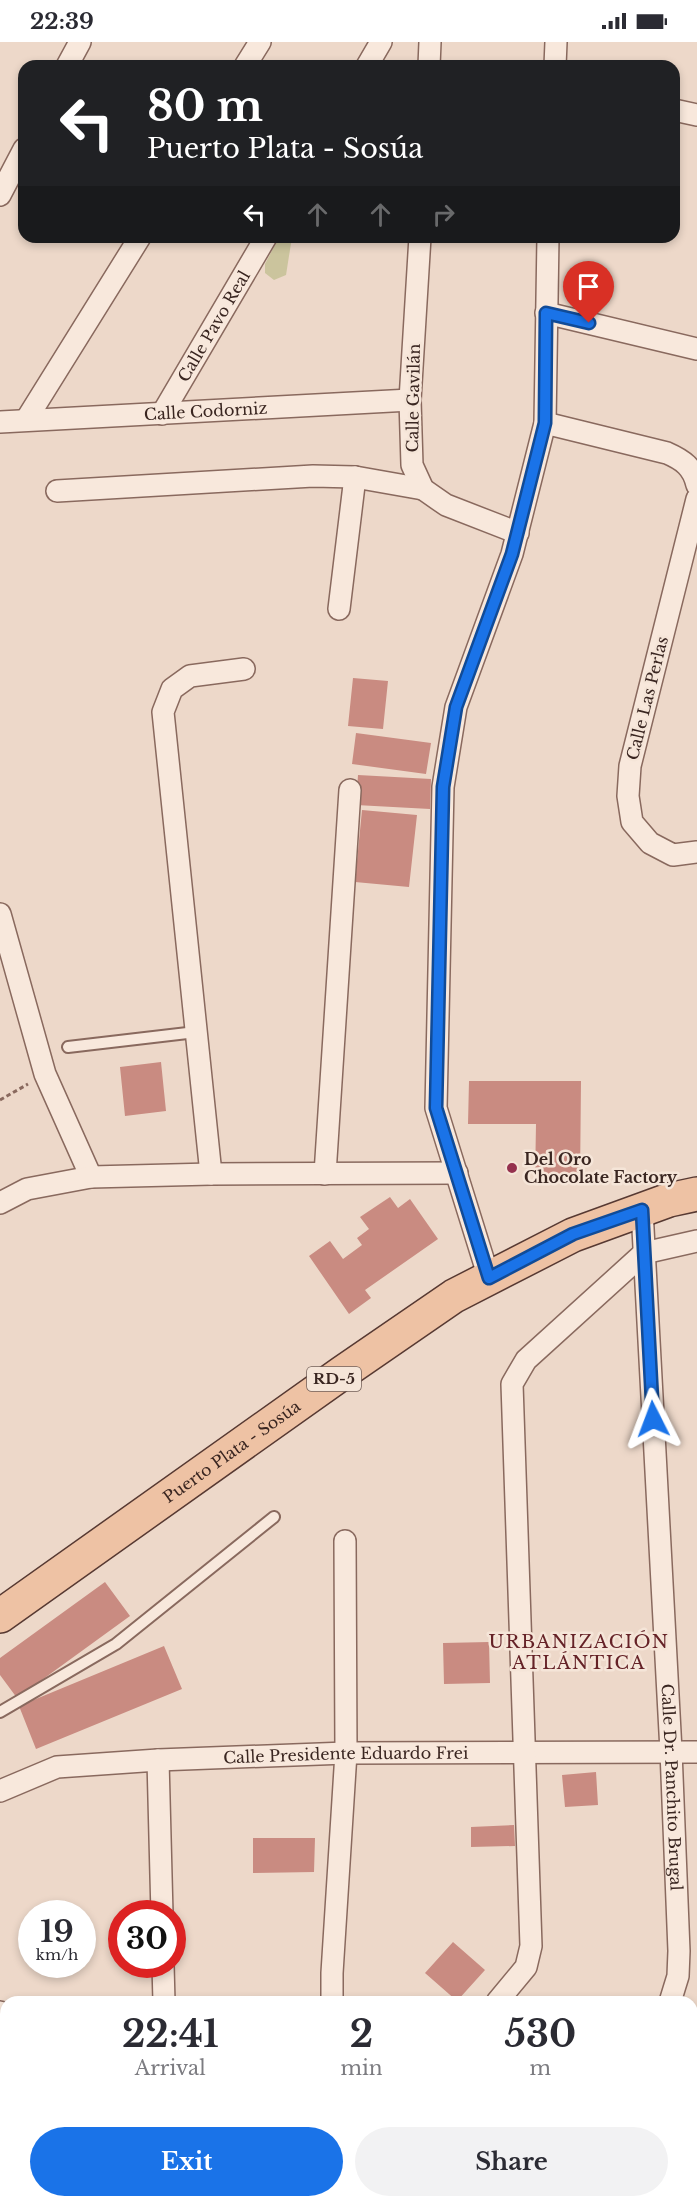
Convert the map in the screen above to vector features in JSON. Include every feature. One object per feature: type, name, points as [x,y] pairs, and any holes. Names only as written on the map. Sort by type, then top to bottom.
[{"type":"main road","name":"Puerto Plata - Sosúa","points":[[0,1616],[454,1296],[573,1234],[669,1200],[697,1194]]},
{"type":"street","points":[[71,60],[80,42]]},
{"type":"street","points":[[249,60],[260,42]]},
{"type":"street","points":[[370,60],[381,42]]},
{"type":"street","points":[[429,60],[430,42]]},
{"type":"street","points":[[555,60],[556,42]]},
{"type":"street","points":[[680,112],[697,116]]},
{"type":"street","points":[[0,195],[18,160]]},
{"type":"street","points":[[26,420],[136,243]]},
{"type":"street","name":"Calle Pavo Real","points":[[162,414],[262,243]]},
{"type":"street","name":"Calle Gavilán","points":[[420,243],[411,400],[412,465],[423,489]]},
{"type":"street","points":[[489,1278],[436,1108],[443,787],[456,707],[518,533],[545,423],[548,243]]},
{"type":"street","points":[[546,313],[697,349]]},
{"type":"street","name":"Calle Codorniz","points":[[0,422],[411,400]]},
{"type":"street","points":[[545,423],[667,453],[683,460],[695,475],[697,484]]},
{"type":"street","points":[[57,491],[314,476],[355,477],[423,489],[446,505],[518,533]]},
{"type":"street","points":[[339,609],[355,477]]},
{"type":"street","name":"Calle Las Perlas","points":[[697,499],[630,766],[628,795],[632,822],[650,843],[673,855],[697,852]]},
{"type":"street","points":[[210,1174],[163,712],[172,688],[190,676],[244,669]]},
{"type":"street","points":[[325,1174],[350,790]]},
{"type":"street","points":[[0,914],[45,1074],[91,1177]]},
{"type":"street","points":[[0,1203],[27,1189],[91,1177],[457,1173]]},
{"type":"street","name":"Calle Dr. Panchito Brugal","points":[[642,1210],[671,1751],[679,1951],[678,1977],[672,1996]]},
{"type":"street","points":[[503,1996],[526,1967],[531,1946],[512,1384],[526,1360],[644,1253],[697,1241]]},
{"type":"street","points":[[332,1996],[346,1753],[345,1540]]},
{"type":"street","name":"Calle Presidente Eduardo Frei","points":[[0,1791],[57,1767],[158,1760],[346,1753],[697,1752]]},
{"type":"street","points":[[158,1760],[162,1900]]},
{"type":"street","points":[[163,1978],[164,1996]]},
{"type":"lane","points":[[68,1047],[196,1032]]},
{"type":"lane","points":[[0,1712],[116,1644],[274,1517]]},
{"type":"path","points":[[0,1100],[45,1074]]},
{"type":"shaded area","points":[[276,243],[291,243],[286,275],[274,280],[265,273],[265,264]]},
{"type":"building","points":[[353,678],[388,681],[383,729],[348,726]]},
{"type":"building","points":[[356,733],[431,743],[426,774],[352,764]]},
{"type":"building","points":[[358,775],[431,779],[430,809],[356,805]]},
{"type":"building","points":[[362,810],[417,815],[409,887],[355,882]]},
{"type":"building","points":[[161,1062],[166,1111],[125,1116],[120,1067]]},
{"type":"building","points":[[469,1081],[581,1081],[580,1181],[535,1181],[536,1124],[468,1124]]},
{"type":"building","points":[[390,1197],[398,1208],[410,1199],[438,1239],[365,1290],[371,1298],[349,1314],[309,1256],[330,1241],[343,1259],[362,1245],[357,1238],[369,1229],[360,1217]]},
{"type":"building","points":[[105,1582],[130,1616],[17,1698],[0,1675],[0,1658]]},
{"type":"building","points":[[489,1642],[490,1683],[444,1684],[443,1643]]},
{"type":"building","points":[[164,1646],[182,1689],[36,1749],[19,1706]]},
{"type":"building","points":[[596,1772],[598,1805],[565,1807],[562,1775]]},
{"type":"building","points":[[514,1825],[515,1846],[471,1847],[471,1827]]},
{"type":"building","points":[[253,1838],[315,1838],[314,1872],[253,1873]]},
{"type":"building","points":[[453,1942],[485,1970],[462,1996],[451,1996],[425,1973]]},
{"type":"place","name":"Del Oro Chocolate Factory","points":[[512,1168]]},
{"type":"district","name":"URBANIZACIÓN ATLÁNTICA","points":[[579,1652]]},
{"type":"route","points":[[589,323],[546,313],[545,423],[512,554],[456,707],[443,787],[436,1108],[489,1278],[573,1234],[642,1210],[653,1419]]}]
